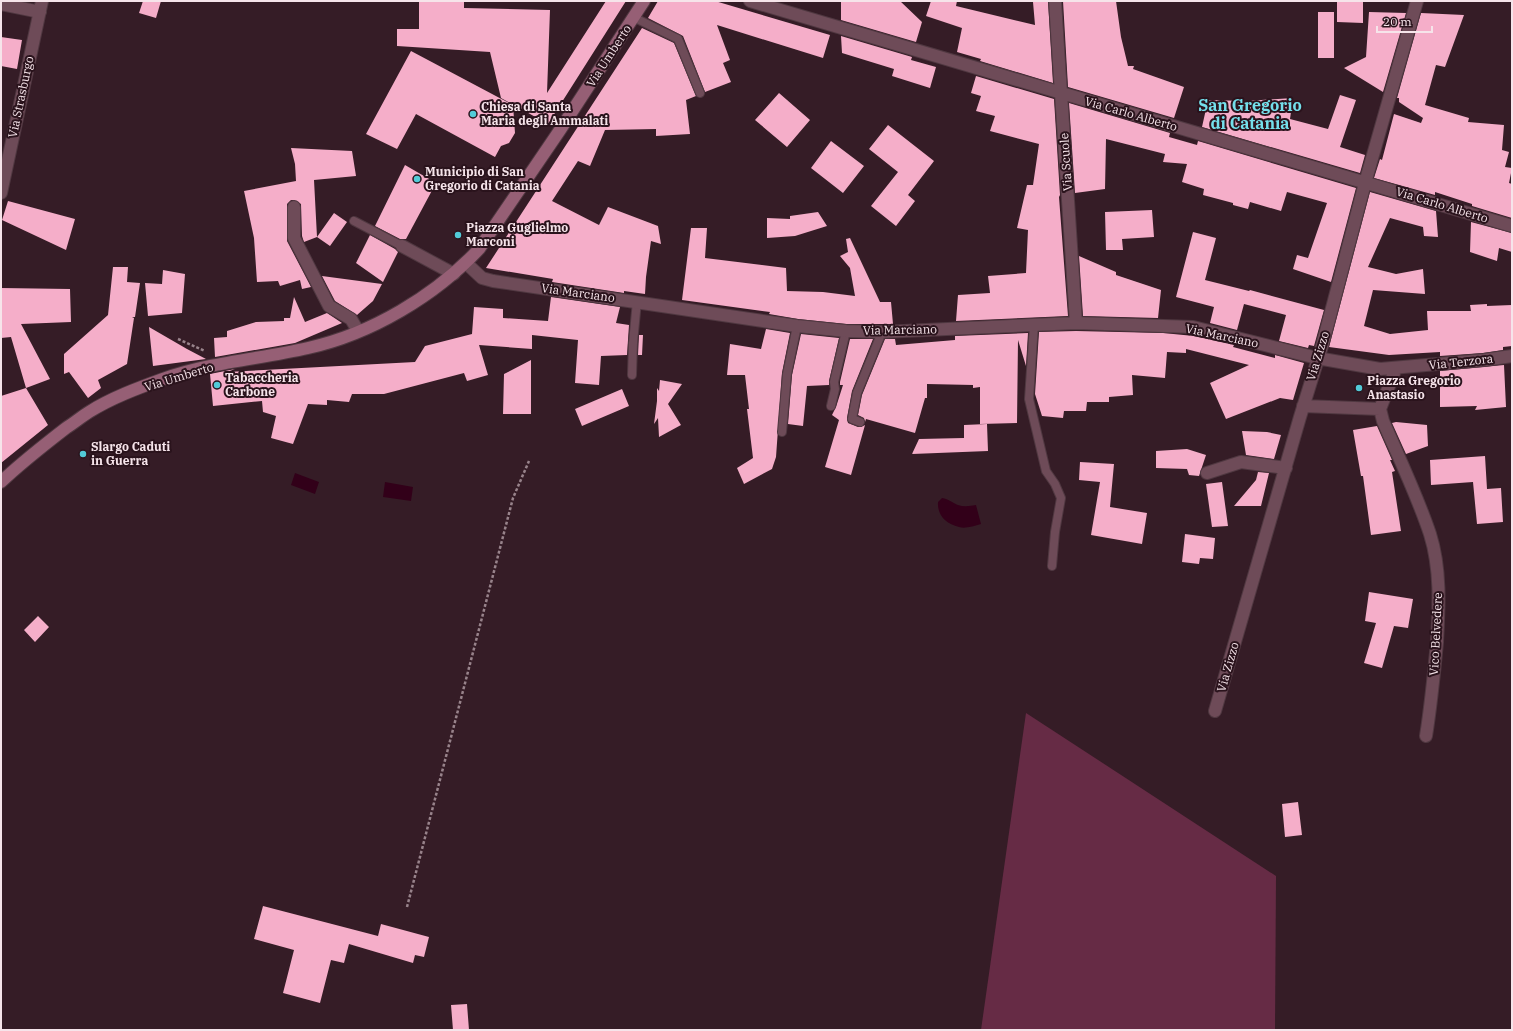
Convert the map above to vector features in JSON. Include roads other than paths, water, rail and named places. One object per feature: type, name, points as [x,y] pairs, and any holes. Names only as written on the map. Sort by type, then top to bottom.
[{"type":"street","name":"Via Umberto","points":[[1,482],[52,438],[88,412],[120,396],[164,378],[211,366],[335,342],[358,331],[381,323],[427,294],[454,274],[466,264],[479,249],[560,130],[644,1]]},
{"type":"street","name":"Via Carlo Alberto","points":[[750,1],[1512,226]]},
{"type":"street","name":"Via Scuole","points":[[1055,1],[1076,323]]},
{"type":"street","name":"Via Zizzo","points":[[1215,710],[1317,358],[1322,346],[1364,183],[1417,1]]},
{"type":"street","points":[[1,4],[41,6]]},
{"type":"street","name":"Via Strasburgo","points":[[1,192],[41,6]]},
{"type":"street","points":[[294,207],[294,238],[329,306],[351,319],[358,331]]},
{"type":"street","points":[[402,246],[454,274]]},
{"type":"street","name":"Via Marciano","points":[[466,264],[482,278],[493,281],[797,326],[846,331],[882,332],[1076,323],[1193,327],[1317,358],[1380,369],[1396,368]]},
{"type":"street","name":"Via Terzora","points":[[1396,368],[1512,356]]},
{"type":"street","points":[[1303,406],[1381,415],[1396,368]]},
{"type":"street","name":"Vico Belvedere","points":[[1381,415],[1430,534],[1437,572],[1440,599],[1433,694],[1426,736]]},
{"type":"street","points":[[1207,473],[1241,462],[1286,468]]},
{"type":"lane","points":[[634,17],[678,39],[700,93]]},
{"type":"lane","points":[[354,221],[402,246]]},
{"type":"lane","points":[[632,375],[637,302]]},
{"type":"lane","points":[[1034,324],[1029,400],[1046,471],[1056,484],[1061,498],[1055,532],[1052,566]]},
{"type":"lane","points":[[782,432],[787,374],[797,326]]},
{"type":"lane","points":[[831,406],[835,389],[834,382],[846,331]]},
{"type":"lane","points":[[860,422],[852,419],[857,393],[882,332]]},
{"type":"place","name":"Chiesa di Santa Maria degli Ammalati","points":[[473,114]]},
{"type":"place","name":"Municipio di San Gregorio di Catania","points":[[417,179]]},
{"type":"place","name":"Piazza Guglielmo Marconi","points":[[458,235]]},
{"type":"place","name":"Tabaccheria Carbone","points":[[217,385]]},
{"type":"place","name":"Piazza Gregorio Anastasio","points":[[1359,388]]},
{"type":"place","name":"Slargo Caduti in Guerra","points":[[83,454]]},
{"type":"district","name":"San Gregorio di Catania","points":[[1250,114]]}]
